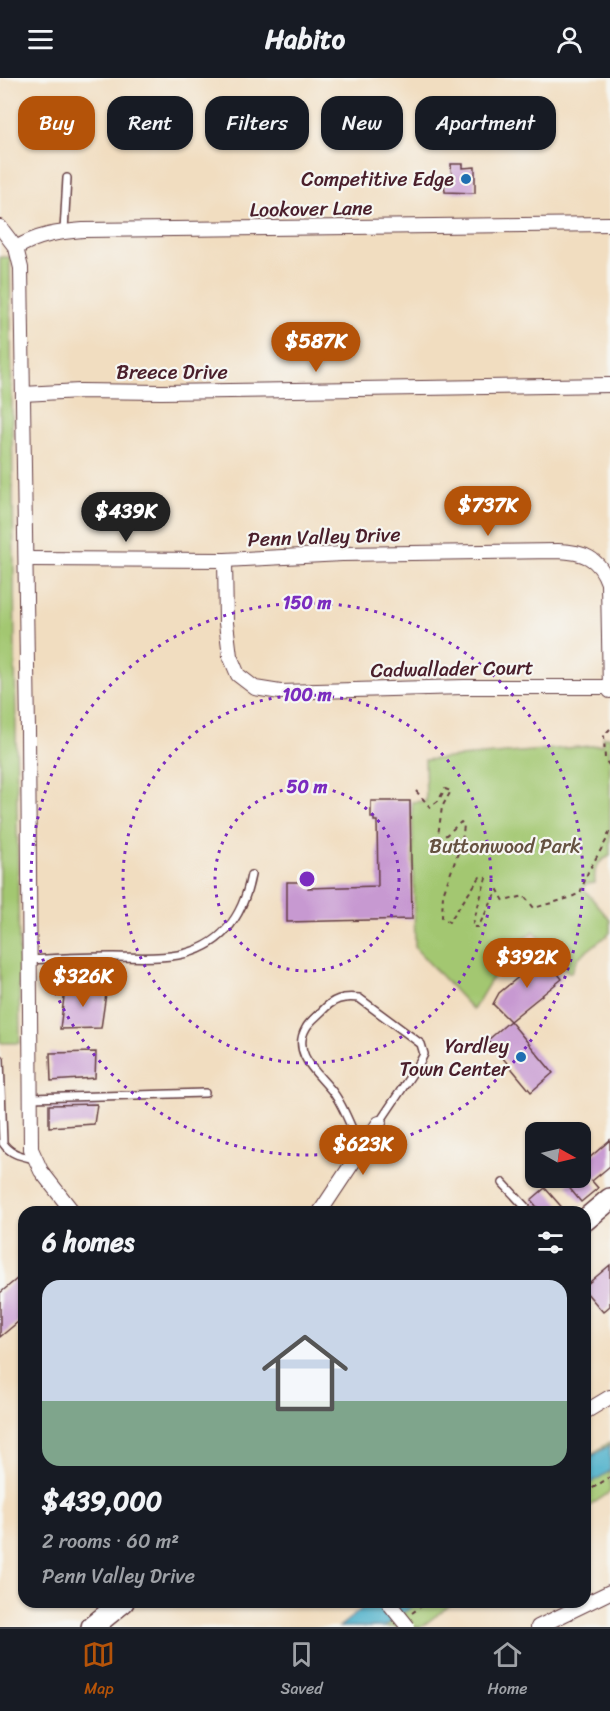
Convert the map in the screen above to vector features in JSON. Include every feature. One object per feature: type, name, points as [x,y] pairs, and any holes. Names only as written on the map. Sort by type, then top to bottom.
[{"type":"main road","points":[[591,1215],[610,1200]]},
{"type":"main road","points":[[92,1627],[116,1608]]},
{"type":"street","name":"Lookover Lane","points":[[16,248],[30,240],[64,231],[530,224],[610,225]]},
{"type":"street","points":[[0,227],[16,248],[21,268],[31,1149],[41,1171],[68,1206]]},
{"type":"street","name":"Breece Drive","points":[[23,394],[80,391],[162,392],[610,385]]},
{"type":"street","name":"Penn Valley Drive","points":[[26,559],[225,560],[342,554],[558,550],[576,552],[594,561],[602,569],[608,583],[610,689]]},
{"type":"street","name":"Cadwallader Court","points":[[225,560],[226,623],[230,656],[238,675],[255,688],[280,692],[464,687],[610,689]]},
{"type":"street","points":[[324,1206],[379,1123]]},
{"type":"street","points":[[591,1408],[610,1397]]},
{"type":"street","points":[[591,1601],[610,1592]]},
{"type":"street","points":[[393,1608],[408,1627]]},
{"type":"street","points":[[538,1627],[577,1608]]},
{"type":"lane","points":[[64,231],[67,178]]},
{"type":"lane","points":[[30,960],[151,957],[196,951],[215,941],[232,925],[241,910],[251,875]]},
{"type":"lane","points":[[362,1150],[337,1098],[306,1060],[301,1042],[306,1027],[332,1001],[351,997],[359,999],[421,1044],[424,1054],[420,1062],[379,1123]]},
{"type":"lane","points":[[0,1059],[3,1143],[15,1155],[35,1159]]},
{"type":"lane","points":[[30,1098],[205,1093]]},
{"type":"lane","points":[[504,1183],[525,1206]]},
{"type":"path","points":[[610,729],[604,735],[605,760],[610,766]]},
{"type":"path","points":[[416,791],[430,807],[438,801],[445,789],[451,791],[442,807],[437,843],[461,822],[464,825],[462,842],[443,894],[442,917],[449,922],[480,877],[486,878],[472,927],[478,927],[498,890],[504,901],[524,896],[534,909],[580,893],[588,872],[609,840],[610,829]]},
{"type":"path","points":[[591,1489],[610,1477]]},
{"type":"green space","points":[[0,257],[10,257],[20,1043],[0,1043]]},
{"type":"green space","name":"Buttonwood Park","points":[[603,737],[610,737],[610,856],[596,866],[595,883],[586,884],[584,889],[610,920],[610,933],[578,958],[571,972],[568,972],[534,931],[504,954],[473,1010],[415,948],[412,802],[426,801],[425,760],[602,745]]},
{"type":"green space","points":[[610,1442],[610,1492],[591,1505],[591,1455]]},
{"type":"green space","points":[[380,1608],[446,1608],[421,1627],[356,1627]]},
{"type":"water","points":[[610,1445],[610,1471],[591,1483],[591,1456]]},
{"type":"water","points":[[363,1608],[410,1608],[384,1627],[339,1627]]},
{"type":"building","name":"Competitive Edge","points":[[451,164],[463,164],[463,168],[475,167],[475,193],[445,192],[444,181],[452,181]]},
{"type":"building","points":[[371,801],[410,801],[412,919],[287,922],[287,882],[304,882],[308,888],[378,886],[377,821],[371,818]]},
{"type":"building","name":"Yardley Town Center","points":[[544,956],[562,979],[510,1021],[493,1004],[499,993]]},
{"type":"building","points":[[107,987],[101,1028],[60,1029],[65,989]]},
{"type":"building","name":"Yardley Town Center","points":[[510,1021],[553,1073],[531,1092],[488,1040]]},
{"type":"building","points":[[96,1052],[95,1078],[51,1081],[50,1053]]},
{"type":"building","points":[[97,1104],[94,1124],[49,1127],[49,1105]]},
{"type":"building","points":[[610,1140],[610,1166],[592,1181],[598,1188],[581,1202],[569,1188],[591,1188],[591,1156]]},
{"type":"building","points":[[545,1188],[561,1206],[536,1206],[531,1200]]},
{"type":"building","points":[[610,1265],[610,1306],[603,1312],[591,1298],[591,1281]]},
{"type":"building","points":[[18,1278],[18,1322],[0,1337],[0,1293]]},
{"type":"place","name":"Competitive Edge","points":[[466,179]]},
{"type":"place","name":"Yardley Town Center","points":[[521,1057]]}]
